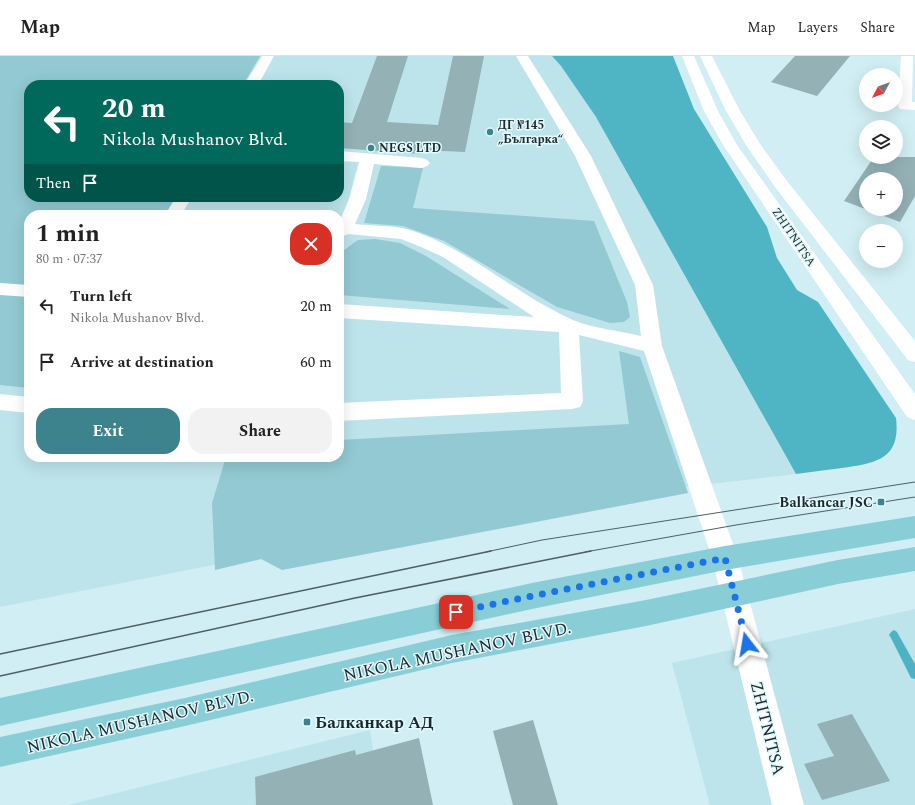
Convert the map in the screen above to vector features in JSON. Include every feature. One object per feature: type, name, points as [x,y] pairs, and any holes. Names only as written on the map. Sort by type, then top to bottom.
[{"type":"main road","points":[[0,712],[532,596],[725,558],[915,527]]},
{"type":"main road","name":"NIKOLA MUSHANOV BLVD.","points":[[0,752],[185,712],[452,649],[646,613],[838,572],[915,559]]},
{"type":"street","points":[[254,80],[268,56]]},
{"type":"street","name":"ZHITNITSA","points":[[522,56],[584,156],[644,285],[652,346],[725,558],[788,805]]},
{"type":"street","name":"ZHITNITSA","points":[[688,56],[711,111],[730,145],[915,411]]},
{"type":"street","name":"ZHITNITSA","points":[[706,56],[732,109],[753,145],[781,184],[915,355]]},
{"type":"street","points":[[907,56],[910,106]]},
{"type":"street","points":[[344,157],[422,163]]},
{"type":"street","points":[[344,228],[352,217],[367,159]]},
{"type":"street","points":[[344,231],[404,234],[427,243],[449,253],[541,312],[569,326]]},
{"type":"street","points":[[0,289],[24,291]]},
{"type":"street","points":[[344,311],[569,326],[652,346]]},
{"type":"street","points":[[344,412],[572,401],[569,326]]},
{"type":"street","points":[[0,402],[24,404]]},
{"type":"shaded area","points":[[0,56],[552,56],[561,66],[596,117],[796,474],[497,509],[0,607]]},
{"type":"shaded area","points":[[0,56],[260,56],[246,80],[24,80],[24,202],[173,202],[168,210],[24,210],[24,387],[0,385]]},
{"type":"shaded area","points":[[552,56],[673,56],[694,109],[767,227],[777,258],[797,290],[818,302],[896,418],[894,443],[890,451],[883,457],[865,464],[796,474],[596,117],[561,66]]},
{"type":"shaded area","points":[[381,166],[423,168],[413,208],[594,221],[627,302],[630,317],[624,322],[610,323],[557,307],[444,241],[403,226],[364,223]]},
{"type":"shaded area","points":[[375,239],[400,243],[426,256],[510,309],[344,295],[344,250],[358,240]]},
{"type":"shaded area","points":[[619,351],[640,357],[688,493],[282,570],[261,559],[215,570],[212,503],[224,462],[344,462],[344,440],[629,424]]},
{"type":"shaded area","points":[[915,609],[915,805],[710,805],[672,663]]},
{"type":"shaded area","points":[[370,730],[381,805],[68,805]]},
{"type":"building","points":[[377,56],[408,56],[387,122],[438,125],[453,56],[484,56],[465,152],[422,150],[421,154],[344,148],[344,122],[352,123]]},
{"type":"building","points":[[795,56],[850,56],[817,96],[771,82]]},
{"type":"building","points":[[903,157],[915,157],[915,196],[900,222],[884,216],[903,216],[903,172],[864,172],[869,164],[903,164]]},
{"type":"building","points":[[859,179],[859,207],[844,201]]},
{"type":"building","points":[[852,714],[890,781],[822,800],[804,764],[834,756],[817,724]]},
{"type":"building","points":[[533,720],[558,805],[513,805],[493,731]]},
{"type":"building","points":[[419,738],[433,805],[256,805],[255,777],[355,750],[356,755]]},
{"type":"waterway","points":[[894,635],[915,674]]},
{"type":"tram line","points":[[486,552],[542,540],[915,482]]},
{"type":"tram line","points":[[585,552],[736,525],[915,497]]},
{"type":"tram line","points":[[0,654],[491,551]]},
{"type":"tram line","points":[[0,676],[355,598],[591,551]]},
{"type":"place","name":"ДГ №145 „Българка“","points":[[490,132]]},
{"type":"place","name":"NEGS LTD","points":[[371,148]]},
{"type":"place","name":"Balkancar JSC","points":[[881,502]]},
{"type":"place","name":"Балканкар АД","points":[[307,722]]},
{"type":"route","points":[[456,612],[725,558],[747,644]]}]
